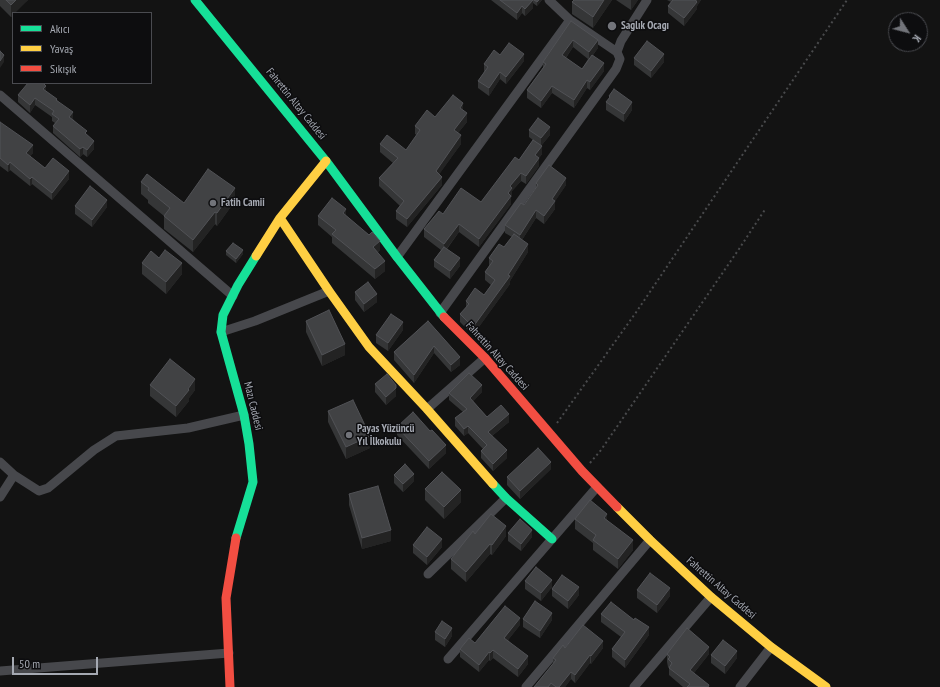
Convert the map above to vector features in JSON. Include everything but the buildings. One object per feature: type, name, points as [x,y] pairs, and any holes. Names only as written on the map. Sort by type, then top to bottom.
[{"type":"street","name":"Fahrettin Altay Caddesi","points":[[195,0],[326,161],[397,258],[440,313],[485,358],[596,487],[711,597],[771,647],[826,687]]},
{"type":"street","points":[[440,313],[616,69],[620,59],[617,52],[570,20],[548,0]]},
{"type":"street","points":[[617,52],[621,41],[648,0]]},
{"type":"street","points":[[397,258],[570,20]]},
{"type":"street","points":[[0,95],[233,296]]},
{"type":"street","name":"Mazı Caddesi","points":[[230,687],[226,598],[235,542],[253,482],[244,415],[221,332],[223,315],[238,284],[280,218],[326,161]]},
{"type":"street","points":[[280,218],[369,347],[427,409],[506,498],[552,539]]},
{"type":"street","points":[[221,332],[255,321],[329,291]]},
{"type":"street","points":[[427,409],[485,358]]},
{"type":"street","points":[[0,462],[14,475],[39,491],[48,488],[94,450],[116,436],[188,428],[244,415]]},
{"type":"street","points":[[0,497],[14,475]]},
{"type":"street","points":[[448,658],[596,487]]},
{"type":"street","points":[[428,574],[506,498]]},
{"type":"street","points":[[526,687],[650,540]]},
{"type":"street","points":[[634,687],[711,597]]},
{"type":"street","points":[[740,687],[771,647]]},
{"type":"street","points":[[0,671],[229,653]]},
{"type":"path","points":[[549,433],[637,312],[847,0]]},
{"type":"path","points":[[582,471],[601,450],[766,208]]},
{"type":"traffic: fast","points":[[195,0],[326,161],[397,257],[444,317]]},
{"type":"traffic: fast","points":[[236,538],[253,482],[244,415],[221,332],[223,315],[238,285],[256,256]]},
{"type":"traffic: fast","points":[[493,484],[506,498],[552,539]]},
{"type":"traffic: slow","points":[[256,256],[280,218],[326,161]]},
{"type":"traffic: slow","points":[[280,218],[369,347],[427,409],[493,484]]},
{"type":"traffic: slow","points":[[617,507],[711,597],[771,647],[826,687]]},
{"type":"traffic: jam","points":[[444,317],[485,358],[582,471],[617,507]]},
{"type":"traffic: jam","points":[[230,687],[226,598],[236,538]]},
{"type":"place","name":"Saglık Ocagı","points":[[612,26]]},
{"type":"place","name":"Fatih Camii","points":[[213,203]]},
{"type":"place","name":"Payas Yüzüncü Yıl İlkokulu","points":[[349,435]]}]
